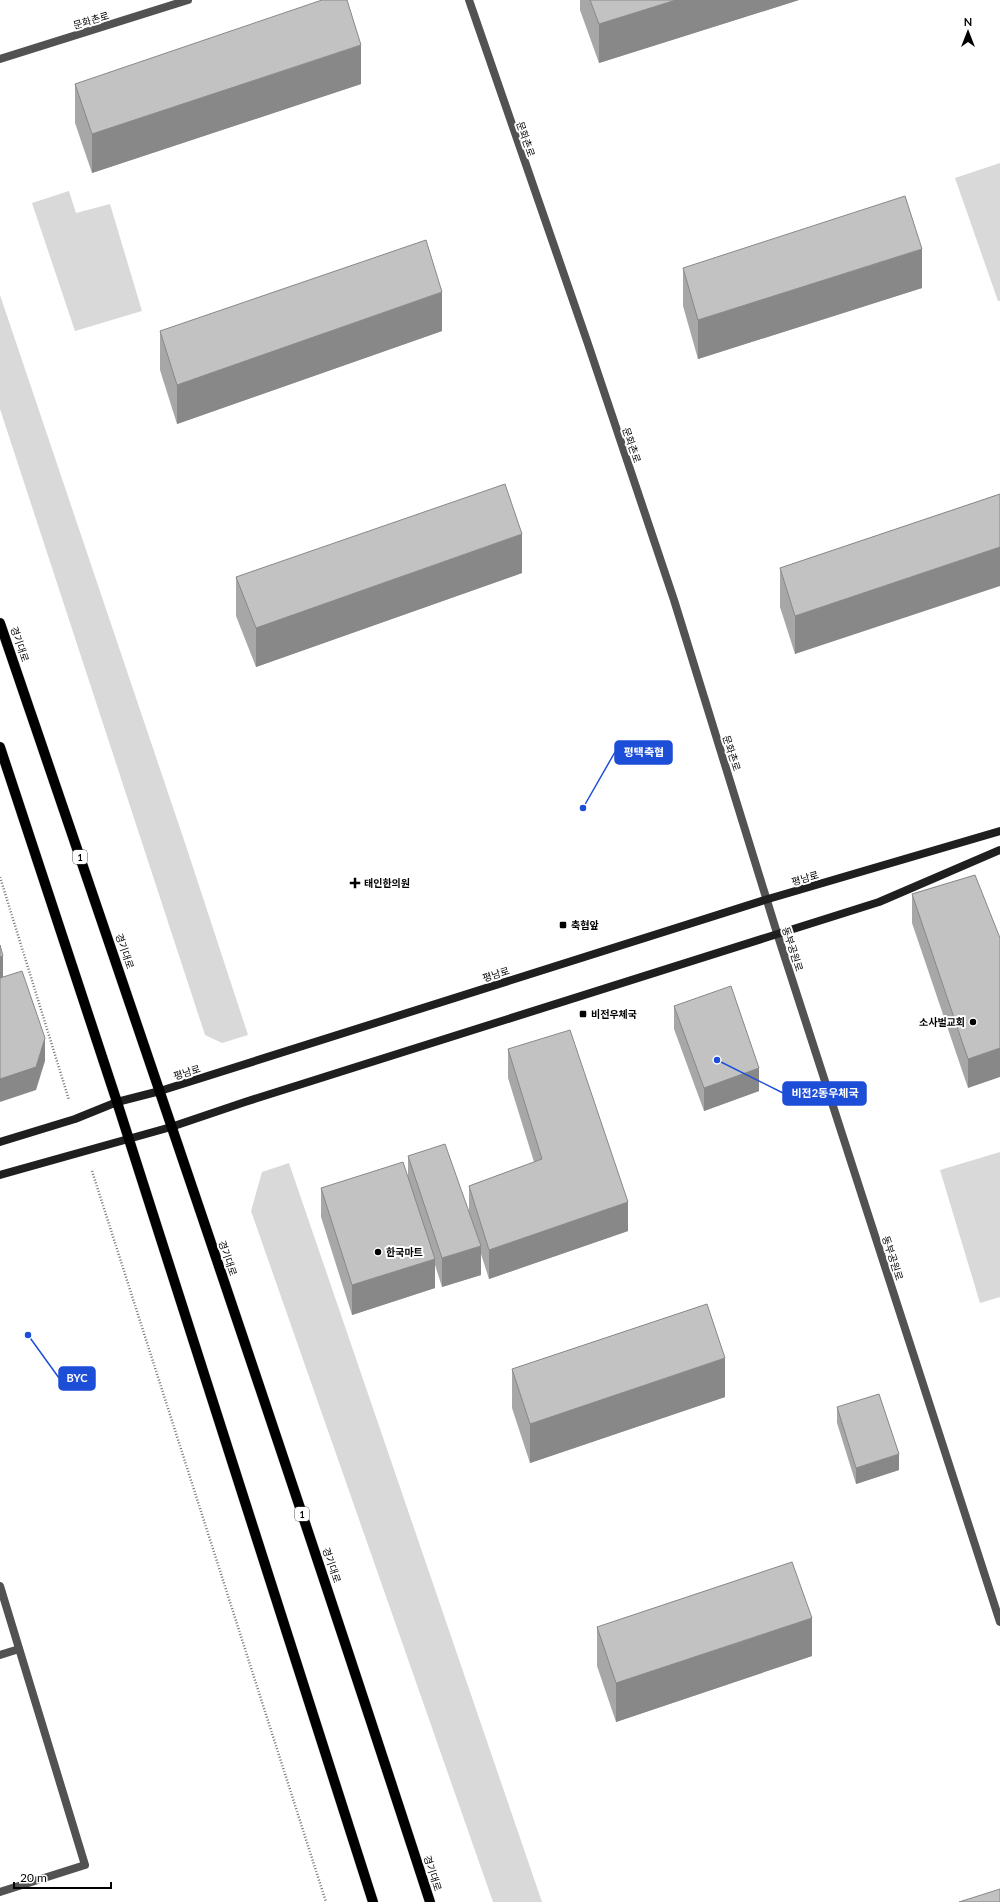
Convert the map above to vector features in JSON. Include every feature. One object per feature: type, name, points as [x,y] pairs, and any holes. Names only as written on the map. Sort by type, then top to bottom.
[{"type":"main road","name":"경기대로","points":[[0,622],[160,1091],[352,1663],[430,1902]]},
{"type":"main road","points":[[0,747],[117,1102],[373,1902]]},
{"type":"street","name":"문화촌로","points":[[0,59],[188,0]]},
{"type":"street","name":"문화촌로","points":[[468,0],[587,341],[674,600],[768,899]]},
{"type":"street","name":"평남로","points":[[0,1142],[75,1119],[117,1102],[160,1091],[768,899],[1000,832]]},
{"type":"street","points":[[0,1175],[171,1127],[245,1102],[879,902],[1000,850]]},
{"type":"street","name":"동부공원로","points":[[768,899],[777,933],[1000,1622]]},
{"type":"street","points":[[0,1586],[84,1865],[0,1892]]},
{"type":"street","points":[[0,1655],[19,1649]]},
{"type":"path","points":[[0,876],[75,1119]]},
{"type":"path","points":[[90,1164],[326,1902]]},
{"type":"shaded area","points":[[1000,163],[1000,301],[998,301],[955,178]]},
{"type":"shaded area","points":[[69,191],[76,213],[110,204],[142,311],[75,331],[32,203]]},
{"type":"shaded area","points":[[0,295],[186,846],[248,1035],[222,1043],[205,1035],[0,409]]},
{"type":"shaded area","points":[[1000,1152],[1000,1297],[980,1303],[940,1170]]},
{"type":"shaded area","points":[[289,1163],[542,1902],[493,1902],[251,1211],[262,1172]]},
{"type":"building","points":[[322,0],[347,0],[361,45],[92,134],[75,84]]},
{"type":"building","points":[[590,0],[676,0],[599,24]]},
{"type":"building","points":[[905,196],[922,249],[698,320],[683,268]]},
{"type":"building","points":[[426,240],[442,292],[177,385],[160,331]]},
{"type":"building","points":[[505,484],[522,534],[256,628],[236,577]]},
{"type":"building","points":[[1000,494],[1000,547],[795,616],[780,568]]},
{"type":"building","name":"소사벌교회","points":[[975,875],[1000,938],[1000,1048],[968,1059],[912,894]]},
{"type":"building","points":[[0,945],[3,956],[0,957]]},
{"type":"building","points":[[22,971],[45,1038],[36,1067],[0,1079],[0,978]]},
{"type":"building","points":[[731,986],[759,1068],[704,1088],[674,1006]]},
{"type":"building","points":[[570,1030],[628,1202],[489,1250],[469,1186],[542,1159],[508,1049]]},
{"type":"building","points":[[445,1144],[481,1246],[442,1258],[408,1156]]},
{"type":"building","name":"한국마트","points":[[403,1162],[435,1259],[352,1285],[321,1188]]},
{"type":"building","points":[[707,1304],[725,1358],[530,1424],[512,1369]]},
{"type":"building","points":[[879,1394],[899,1454],[856,1468],[837,1407]]},
{"type":"building","points":[[792,1562],[812,1618],[616,1683],[597,1627]]},
{"type":"building","points":[[1000,1889],[1000,1902],[959,1902]]},
{"type":"place","name":"평택축협","points":[[583,808]]},
{"type":"place","name":"태인한의원","points":[[355,883]]},
{"type":"place","name":"축협앞","points":[[563,925]]},
{"type":"place","name":"비전우체국","points":[[583,1014]]},
{"type":"place","name":"소사벌교회","points":[[973,1022]]},
{"type":"place","name":"비전2동우체국","points":[[717,1060]]},
{"type":"place","name":"한국마트","points":[[378,1252]]},
{"type":"place","name":"BYC","points":[[28,1335]]}]
